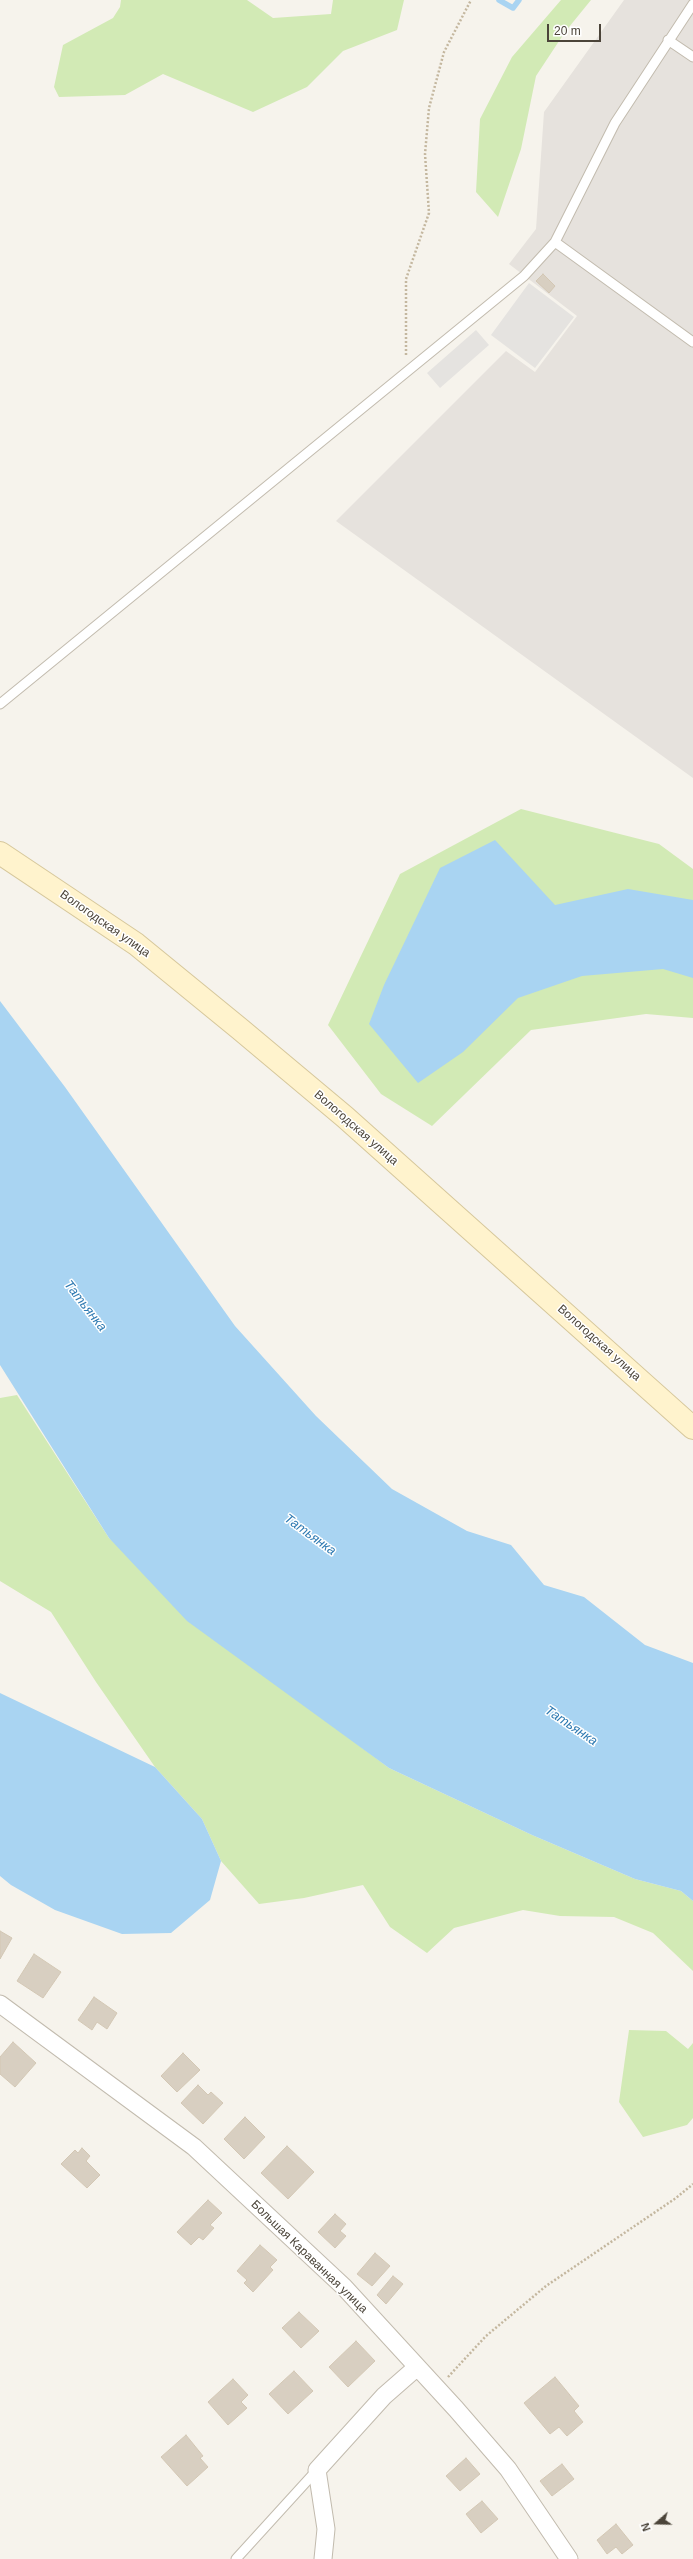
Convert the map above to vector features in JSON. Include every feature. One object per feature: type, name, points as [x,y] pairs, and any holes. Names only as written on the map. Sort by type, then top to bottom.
[{"type":"main road","name":"Вологодская улица","points":[[0,853],[136,944],[240,1029],[351,1122],[693,1428]]},
{"type":"street","name":"Большая Караванная улица","points":[[0,2004],[194,2147],[344,2287],[508,2469],[569,2559]]},
{"type":"street","points":[[323,2559],[326,2529],[317,2470],[384,2396],[416,2368]]},
{"type":"lane","points":[[0,704],[510,290],[555,242],[616,124],[668,40],[693,4]]},
{"type":"lane","points":[[668,40],[693,58]]},
{"type":"lane","points":[[555,242],[693,342]]},
{"type":"lane","points":[[236,2559],[317,2470]]},
{"type":"path","points":[[406,374],[406,279],[429,213],[426,154],[429,108],[444,52],[471,0]]},
{"type":"path","points":[[437,2389],[486,2336],[546,2286],[676,2198],[693,2184]]},
{"type":"shaded area","points":[[624,0],[693,0],[693,778],[336,521],[506,351],[535,372],[577,316],[509,264],[536,229],[544,112]]},
{"type":"shaded area","points":[[529,283],[574,317],[535,368],[491,335]]},
{"type":"shaded area","points":[[476,330],[489,345],[440,388],[427,373]]},
{"type":"green space","points":[[121,0],[247,0],[273,18],[331,14],[333,0],[404,0],[397,30],[343,51],[307,87],[253,112],[163,74],[125,95],[59,97],[54,87],[63,45],[113,18],[120,7]]},
{"type":"green space","points":[[561,0],[591,0],[565,32],[536,76],[521,149],[498,217],[476,192],[480,119],[512,57]]},
{"type":"green space","points":[[521,809],[659,844],[693,869],[693,1018],[646,1014],[531,1030],[432,1126],[381,1094],[328,1025],[400,874]]},
{"type":"green space","points":[[17,1395],[109,1538],[296,1698],[389,1768],[532,1835],[635,1879],[681,1891],[693,1901],[693,1971],[653,1933],[614,1917],[560,1916],[523,1910],[454,1928],[427,1953],[390,1927],[363,1885],[304,1898],[259,1904],[221,1861],[202,1819],[155,1767],[96,1682],[51,1612],[0,1581],[0,1398]]},
{"type":"green space","points":[[629,2030],[666,2031],[688,2049],[693,2043],[693,2118],[687,2125],[643,2137],[619,2102]]},
{"type":"water","points":[[495,840],[555,905],[628,889],[693,900],[693,978],[663,969],[582,976],[518,998],[463,1052],[418,1083],[369,1024],[384,985],[440,868]]},
{"type":"water","name":"Татьянка","points":[[0,1001],[65,1087],[235,1326],[316,1416],[392,1489],[467,1531],[511,1545],[544,1585],[584,1597],[645,1645],[693,1663],[693,1901],[681,1891],[635,1879],[532,1835],[389,1768],[187,1621],[109,1538],[0,1365]]},
{"type":"water","points":[[0,1693],[155,1767],[202,1819],[221,1861],[210,1900],[171,1933],[122,1934],[55,1910],[11,1885],[0,1876]]},
{"type":"building","points":[[543,274],[555,286],[549,293],[536,281]]},
{"type":"building","points":[[0,1931],[12,1938],[0,1959]]},
{"type":"building","points":[[34,1954],[61,1972],[43,1998],[17,1981]]},
{"type":"building","points":[[94,1997],[117,2013],[107,2029],[97,2022],[92,2030],[78,2020]]},
{"type":"building","points":[[13,2042],[36,2063],[15,2087],[0,2074],[0,2057]]},
{"type":"building","points":[[183,2053],[200,2070],[177,2092],[161,2076]]},
{"type":"building","points":[[198,2085],[208,2095],[211,2092],[223,2103],[203,2124],[181,2103]]},
{"type":"building","points":[[245,2117],[265,2137],[244,2159],[224,2139]]},
{"type":"building","points":[[287,2146],[314,2172],[288,2199],[261,2173]]},
{"type":"building","points":[[82,2148],[90,2156],[86,2161],[100,2175],[87,2188],[61,2164],[75,2150],[78,2153]]},
{"type":"building","points":[[208,2200],[222,2213],[210,2225],[214,2228],[203,2240],[199,2237],[191,2245],[177,2232]]},
{"type":"building","points":[[335,2214],[346,2224],[340,2231],[346,2236],[335,2248],[318,2232]]},
{"type":"building","points":[[260,2245],[277,2260],[270,2267],[273,2270],[253,2292],[244,2283],[247,2280],[237,2271]]},
{"type":"building","points":[[375,2253],[390,2266],[372,2286],[357,2274]]},
{"type":"building","points":[[393,2276],[403,2284],[386,2304],[377,2295]]},
{"type":"building","points":[[299,2312],[319,2331],[301,2348],[282,2328]]},
{"type":"building","points":[[356,2341],[375,2361],[348,2387],[329,2367]]},
{"type":"building","points":[[294,2371],[313,2391],[288,2414],[269,2394]]},
{"type":"building","points":[[555,2377],[579,2406],[574,2411],[583,2422],[567,2436],[559,2427],[550,2434],[524,2403]]},
{"type":"building","points":[[233,2379],[248,2395],[241,2402],[247,2408],[228,2425],[208,2402]]},
{"type":"building","points":[[186,2435],[203,2456],[200,2458],[208,2467],[187,2486],[161,2457]]},
{"type":"building","points":[[466,2458],[480,2474],[460,2491],[446,2476]]},
{"type":"building","points":[[562,2464],[574,2479],[552,2496],[540,2481]]},
{"type":"building","points":[[482,2501],[498,2519],[481,2533],[466,2514]]},
{"type":"building","points":[[616,2524],[633,2545],[622,2554],[616,2547],[607,2554],[597,2540]]},
{"type":"waterway","points":[[499,0],[513,8],[519,0]]}]
